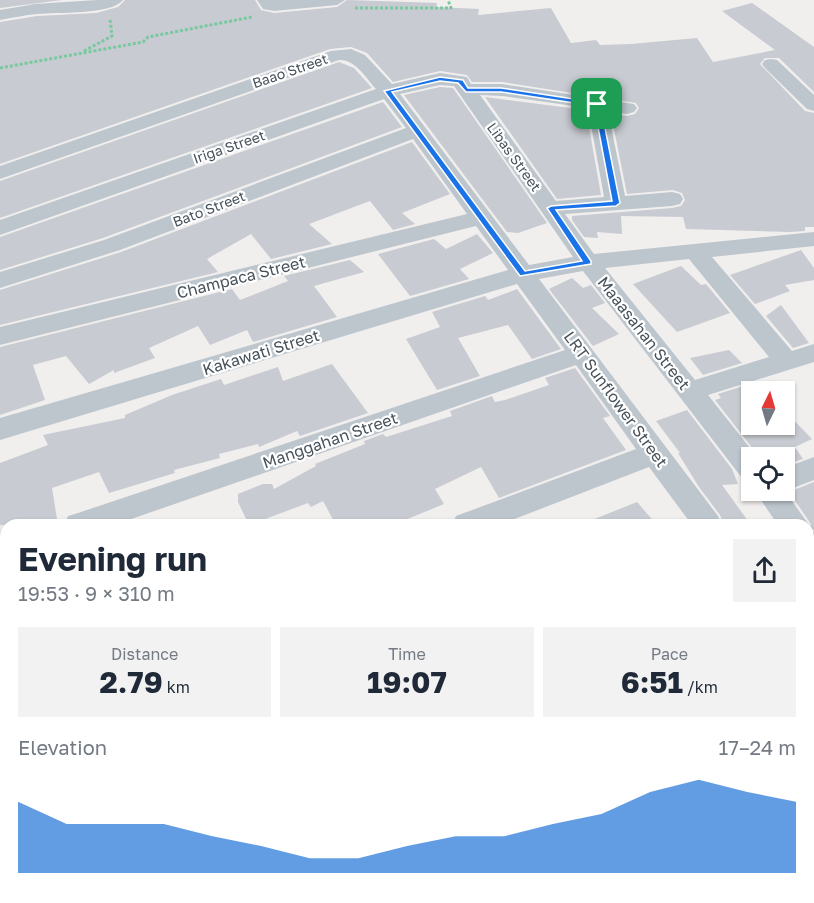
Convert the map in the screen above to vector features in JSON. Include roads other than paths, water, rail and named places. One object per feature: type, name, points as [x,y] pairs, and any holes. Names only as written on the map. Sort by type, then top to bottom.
[{"type":"street","points":[[0,15],[113,1]]},
{"type":"street","points":[[262,8],[269,5],[342,4]]},
{"type":"street","name":"Baao Street","points":[[0,172],[337,55],[351,54],[359,59],[388,91],[523,274]]},
{"type":"street","points":[[771,64],[814,105]]},
{"type":"street","name":"Iriga Street","points":[[0,228],[388,91],[440,79],[463,85],[627,108]]},
{"type":"street","name":"Libas Street","points":[[463,85],[588,262]]},
{"type":"street","points":[[597,104],[616,203]]},
{"type":"street","name":"Bato Street","points":[[0,280],[112,245],[417,130]]},
{"type":"street","points":[[551,208],[672,199]]},
{"type":"street","name":"Champaca Street","points":[[0,336],[481,218]]},
{"type":"street","name":"Maaasahan Street","points":[[588,262],[814,239]]},
{"type":"street","points":[[694,251],[787,362]]},
{"type":"street","name":"Maaasahan Street","points":[[588,262],[741,456]]},
{"type":"street","name":"Kakawati Street","points":[[0,429],[523,274],[588,262]]},
{"type":"street","name":"LRT Sunflower Street","points":[[523,274],[704,519]]},
{"type":"street","points":[[690,391],[814,353]]},
{"type":"street","name":"Manggahan Street","points":[[96,519],[582,354]]},
{"type":"street","points":[[482,519],[655,453]]},
{"type":"street","points":[[795,476],[814,468]]},
{"type":"street","points":[[776,501],[790,519]]}]
